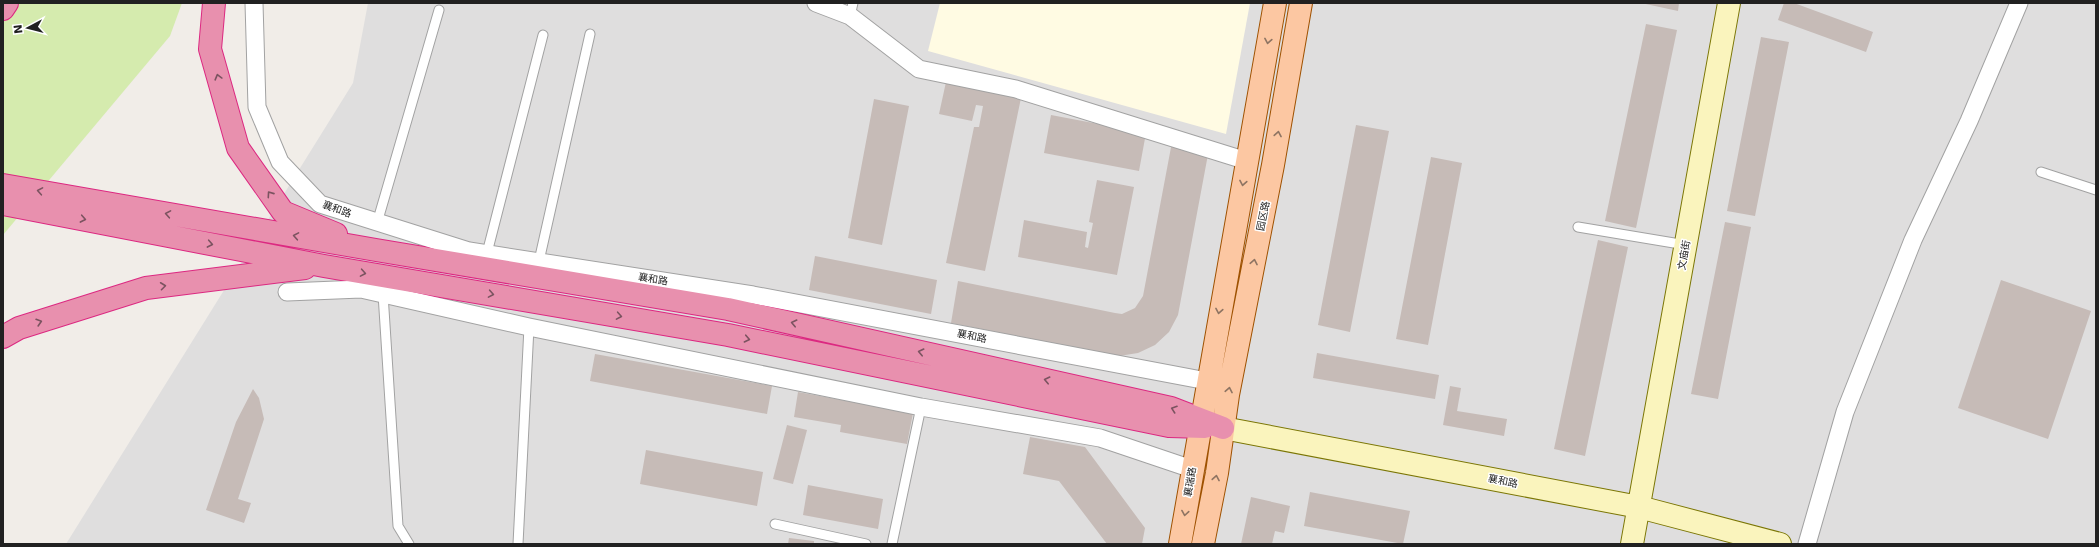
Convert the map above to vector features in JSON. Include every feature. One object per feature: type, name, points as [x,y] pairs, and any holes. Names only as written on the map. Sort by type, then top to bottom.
[{"type":"highway","points":[[3,9],[7,3]]},
{"type":"highway","points":[[214,3],[210,49],[238,148],[283,212],[376,250]]},
{"type":"highway","points":[[3,185],[728,309],[1171,408],[1224,428]]},
{"type":"highway","points":[[3,204],[324,266],[728,335],[1169,426],[1224,428]]},
{"type":"highway","points":[[3,337],[19,328],[146,288],[324,266]]},
{"type":"main road","points":[[1200,419],[1275,3]]},
{"type":"main road","name":"园区路","points":[[1224,428],[1301,3]]},
{"type":"main road","name":"文庙街","points":[[1632,544],[1730,3]]},
{"type":"main road","name":"襄瑞路","points":[[1180,544],[1200,419]]},
{"type":"main road","points":[[1203,544],[1224,428]]},
{"type":"main road","name":"襄和路","points":[[1224,428],[1639,507],[1780,544]]},
{"type":"street","name":"襄和路","points":[[254,3],[257,107],[280,162],[320,204],[469,250],[753,295],[1207,381]]},
{"type":"street","points":[[816,3],[852,9],[919,69],[1016,89],[1247,161]]},
{"type":"street","points":[[1807,544],[1848,405],[1913,240],[1969,121],[2019,3]]},
{"type":"street","points":[[287,292],[361,289],[529,327],[921,407],[1100,438],[1192,469]]},
{"type":"lane","points":[[378,223],[439,10]]},
{"type":"lane","points":[[539,261],[590,34]]},
{"type":"lane","points":[[487,253],[543,35]]},
{"type":"lane","points":[[2041,172],[2096,190]]},
{"type":"lane","points":[[1578,226],[1686,245]]},
{"type":"lane","points":[[383,294],[398,526],[409,544]]},
{"type":"lane","points":[[518,544],[529,327]]},
{"type":"lane","points":[[892,544],[921,407]]},
{"type":"lane","points":[[775,524],[866,544]]},
{"type":"shaded area","points":[[368,3],[2096,3],[2096,544],[66,544],[353,83]]},
{"type":"shaded area","points":[[940,3],[1250,3],[1226,134],[928,51]]},
{"type":"green space","points":[[3,3],[182,3],[170,36],[3,235]]},
{"type":"building","points":[[1641,3],[1679,3],[1678,11]]},
{"type":"building","points":[[1784,3],[1794,3],[1873,32],[1866,52],[1778,20]]},
{"type":"building","points":[[1646,24],[1677,30],[1636,228],[1605,221]]},
{"type":"building","points":[[1761,37],[1789,42],[1755,216],[1727,211]]},
{"type":"building","points":[[946,82],[1021,98],[985,271],[946,263],[974,127],[979,127],[983,106],[976,105],[972,121],[939,114]]},
{"type":"building","points":[[874,99],[909,106],[882,245],[848,238]]},
{"type":"building","points":[[1051,115],[1146,133],[1139,171],[1044,153]]},
{"type":"building","points":[[1356,125],[1389,131],[1350,332],[1318,325]]},
{"type":"building","points":[[1172,142],[1209,149],[1178,315],[1169,332],[1155,345],[1138,353],[1119,356],[951,323],[958,281],[1115,313],[1122,314],[1135,308],[1143,296]]},
{"type":"building","points":[[1431,157],[1462,163],[1428,345],[1396,339]]},
{"type":"building","points":[[1097,180],[1134,187],[1117,275],[1018,257],[1024,220],[1087,232],[1085,247],[1088,248],[1093,223],[1089,222]]},
{"type":"building","points":[[1725,222],[1751,227],[1718,399],[1691,394]]},
{"type":"building","points":[[1598,240],[1628,247],[1585,456],[1554,449]]},
{"type":"building","points":[[815,256],[937,280],[931,314],[809,290]]},
{"type":"building","points":[[2001,280],[2091,311],[2048,439],[1958,408]]},
{"type":"building","points":[[1317,353],[1439,375],[1435,399],[1313,378]]},
{"type":"building","points":[[595,354],[772,386],[767,414],[590,381]]},
{"type":"building","points":[[1450,386],[1461,388],[1457,411],[1507,419],[1504,436],[1443,425]]},
{"type":"building","points":[[253,389],[259,398],[264,419],[238,499],[251,503],[244,523],[206,510],[236,422]]},
{"type":"building","points":[[798,392],[913,413],[907,444],[840,432],[841,425],[794,417]]},
{"type":"building","points":[[787,425],[807,430],[793,484],[773,479]]},
{"type":"building","points":[[1030,437],[1085,447],[1145,528],[1142,544],[1107,544],[1059,481],[1023,474]]},
{"type":"building","points":[[646,450],[763,472],[757,506],[640,484]]},
{"type":"building","points":[[808,485],[883,499],[878,529],[803,515]]},
{"type":"building","points":[[1310,492],[1410,511],[1403,544],[1304,526]]},
{"type":"building","points":[[1251,497],[1290,506],[1284,533],[1275,531],[1272,544],[1241,544]]},
{"type":"building","points":[[789,538],[814,541],[814,544],[788,544]]}]
